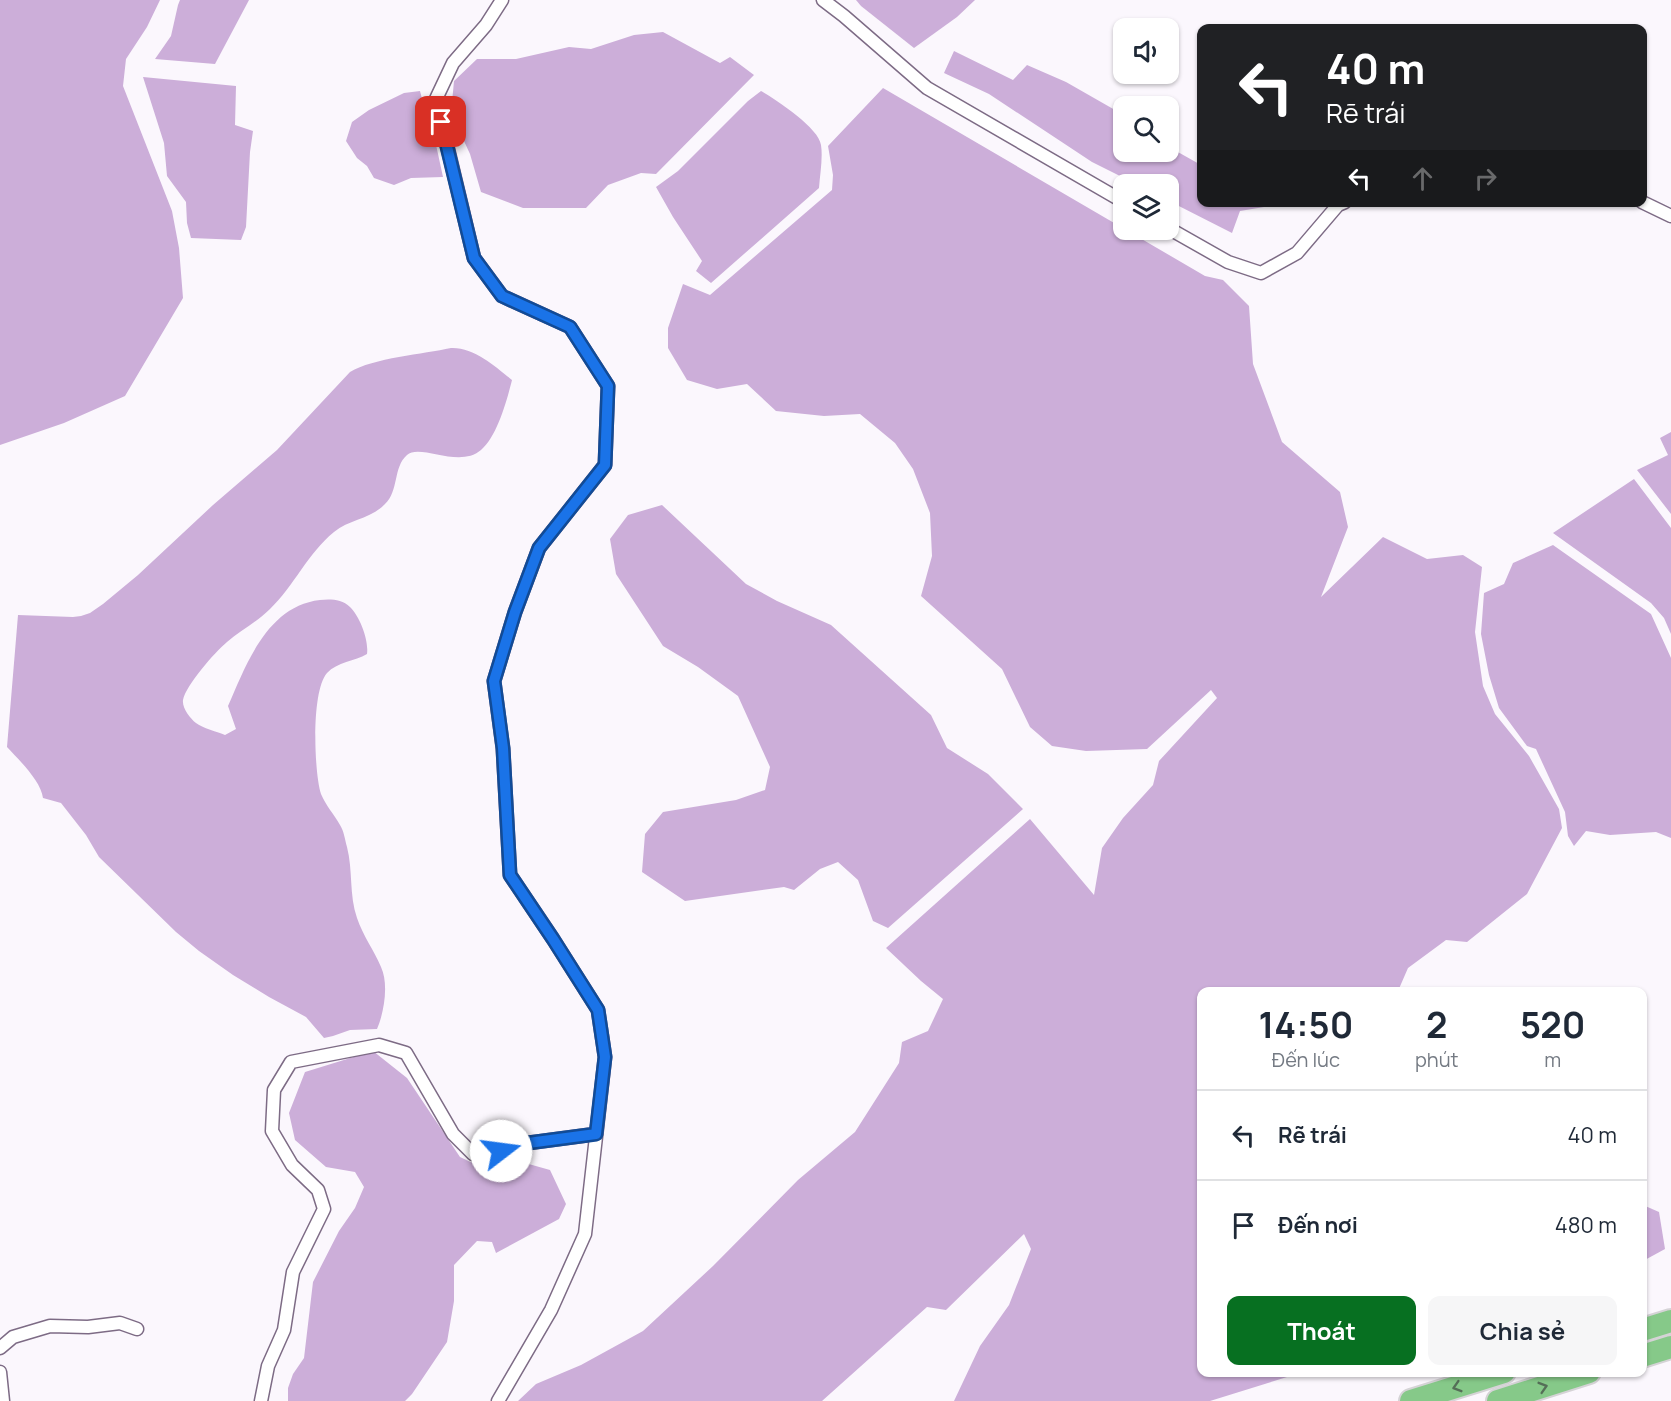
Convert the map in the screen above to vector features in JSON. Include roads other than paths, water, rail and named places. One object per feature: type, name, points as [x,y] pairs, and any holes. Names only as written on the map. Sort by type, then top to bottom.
[{"type":"highway","points":[[1647,1328],[1671,1321]]},
{"type":"highway","points":[[1647,1354],[1671,1347]]},
{"type":"highway","points":[[1411,1401],[1487,1377]]},
{"type":"highway","points":[[1498,1401],[1573,1377]]},
{"type":"street","points":[[498,1401],[551,1310],[585,1234],[605,1057],[598,1010],[510,875],[503,748],[494,681],[515,612],[539,548],[605,465],[608,386],[570,327],[502,296],[474,258],[435,99],[453,63],[486,25],[502,0]]},
{"type":"street","points":[[823,0],[927,88],[1113,196]]},
{"type":"street","points":[[1647,204],[1671,216]]},
{"type":"street","points":[[1179,234],[1228,262],[1261,273],[1297,253],[1337,207]]},
{"type":"street","points":[[261,1401],[268,1366],[284,1330],[293,1272],[324,1209],[318,1190],[292,1165],[272,1131],[274,1090],[291,1062],[379,1045],[406,1053],[453,1134],[473,1154],[489,1156],[513,1145],[596,1134]]},
{"type":"street","points":[[0,1348],[13,1337],[50,1326],[88,1327],[120,1323],[137,1329]]},
{"type":"street","points":[[0,1372],[3,1401]]}]
